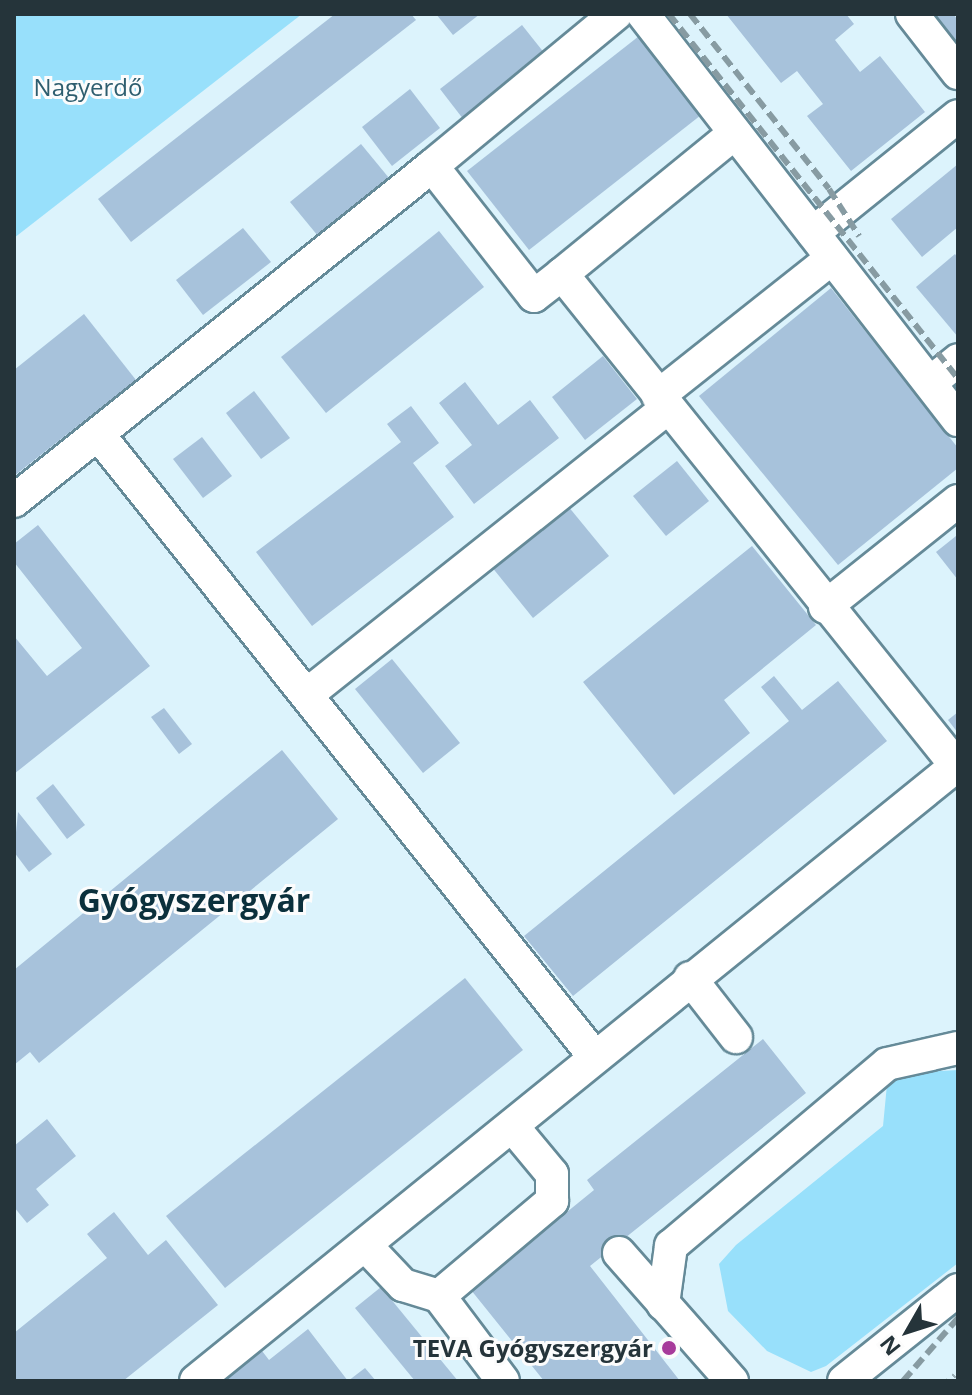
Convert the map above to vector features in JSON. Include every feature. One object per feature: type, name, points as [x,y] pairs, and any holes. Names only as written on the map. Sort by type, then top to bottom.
[{"type":"street","points":[[14,501],[432,166],[582,25],[616,14]]},
{"type":"street","points":[[643,14],[958,420]]},
{"type":"street","points":[[912,14],[958,73]]},
{"type":"street","points":[[309,693],[662,402],[958,116]]},
{"type":"street","points":[[432,166],[534,296],[735,133]]},
{"type":"street","points":[[196,1381],[366,1246],[690,978],[957,767],[825,607],[562,274]]},
{"type":"street","points":[[930,383],[958,360]]},
{"type":"street","points":[[98,434],[309,693],[594,1056]]},
{"type":"street","points":[[825,607],[958,501]]},
{"type":"street","points":[[690,978],[736,1037]]},
{"type":"street","points":[[663,1304],[671,1246],[887,1064],[958,1048]]},
{"type":"street","points":[[439,1296],[552,1201],[552,1174],[512,1126]]},
{"type":"street","points":[[366,1246],[403,1285],[439,1296],[503,1381]]},
{"type":"street","points":[[619,1253],[732,1381]]},
{"type":"street","points":[[844,1381],[958,1290]]},
{"type":"path","points":[[947,1381],[958,1372]]},
{"type":"green space","name":"Nagyerdő","points":[[14,14],[302,14],[14,238]]},
{"type":"green space","points":[[958,1070],[958,1263],[826,1366],[811,1372],[767,1351],[728,1311],[719,1264],[736,1245],[883,1126],[888,1074]]},
{"type":"building","points":[[335,14],[411,14],[416,20],[131,242],[98,199]]},
{"type":"building","points":[[436,14],[480,14],[453,35]]},
{"type":"building","points":[[726,14],[846,14],[854,24],[835,40],[860,72],[880,56],[925,112],[851,171],[807,116],[823,104],[797,71],[781,83]]},
{"type":"building","points":[[918,14],[953,14],[958,20],[958,64]]},
{"type":"building","points":[[522,25],[549,59],[467,124],[440,89]]},
{"type":"building","points":[[648,29],[710,108],[529,250],[467,171]]},
{"type":"building","points":[[410,89],[440,128],[392,166],[362,127]]},
{"type":"building","points":[[361,144],[389,178],[318,236],[290,202]]},
{"type":"building","points":[[958,164],[958,227],[922,257],[891,219]]},
{"type":"building","points":[[243,228],[271,262],[203,315],[176,280]]},
{"type":"building","points":[[439,231],[484,287],[326,413],[281,357]]},
{"type":"building","points":[[955,254],[958,258],[958,337],[916,287]]},
{"type":"building","points":[[831,288],[958,448],[958,468],[838,565],[699,396]]},
{"type":"building","points":[[84,314],[136,380],[14,476],[14,370]]},
{"type":"building","points":[[603,356],[637,399],[585,440],[552,397]]},
{"type":"building","points":[[465,382],[498,425],[530,400],[559,438],[474,504],[445,466],[472,445],[439,403]]},
{"type":"building","points":[[254,391],[290,438],[261,459],[226,413]]},
{"type":"building","points":[[411,406],[439,443],[413,463],[454,517],[312,626],[256,552],[401,442],[387,424]]},
{"type":"building","points":[[202,437],[232,476],[203,498],[173,459]]},
{"type":"building","points":[[677,461],[709,501],[666,536],[633,496]]},
{"type":"building","points":[[563,500],[609,556],[533,618],[487,561]]},
{"type":"building","points":[[38,525],[150,666],[14,774],[14,636],[47,676],[82,648],[14,562],[14,544]]},
{"type":"building","points":[[956,536],[958,538],[958,580],[936,552]]},
{"type":"building","points":[[752,546],[816,625],[724,700],[750,733],[674,795],[583,682]]},
{"type":"building","points":[[392,659],[460,743],[423,773],[355,689]]},
{"type":"building","points":[[774,676],[802,710],[838,681],[887,741],[573,996],[524,936],[789,721],[761,687]]},
{"type":"building","points":[[164,708],[192,744],[179,754],[151,717]]},
{"type":"building","points":[[958,712],[958,733],[948,720]]},
{"type":"building","points":[[282,750],[338,819],[39,1063],[30,1052],[14,1065],[14,970]]},
{"type":"building","points":[[53,784],[85,825],[67,839],[36,798]]},
{"type":"building","points":[[18,812],[52,854],[29,872],[14,852]]},
{"type":"building","points":[[465,978],[523,1050],[225,1288],[166,1216]]},
{"type":"building","points":[[763,1039],[806,1093],[590,1266],[680,1381],[544,1381],[471,1290],[594,1190],[587,1180]]},
{"type":"building","points":[[47,1119],[76,1156],[36,1189],[49,1205],[27,1223],[14,1207],[14,1146]]},
{"type":"building","points":[[114,1212],[148,1255],[166,1240],[218,1305],[123,1381],[14,1381],[14,1333],[107,1258],[87,1234]]},
{"type":"building","points":[[381,1287],[458,1381],[415,1381],[355,1308]]},
{"type":"building","points":[[308,1329],[348,1381],[215,1381],[259,1347],[269,1360]]},
{"type":"building","points":[[365,1368],[376,1381],[348,1381]]},
{"type":"railway","points":[[669,14],[958,378]]},
{"type":"railway","points":[[690,14],[829,189],[859,236]]},
{"type":"railway","points":[[903,1381],[958,1318]]},
{"type":"place","name":"TEVA Gyógyszergyár","points":[[669,1348]]},
{"type":"district","name":"Gyógyszergyár","points":[[194,900]]}]
